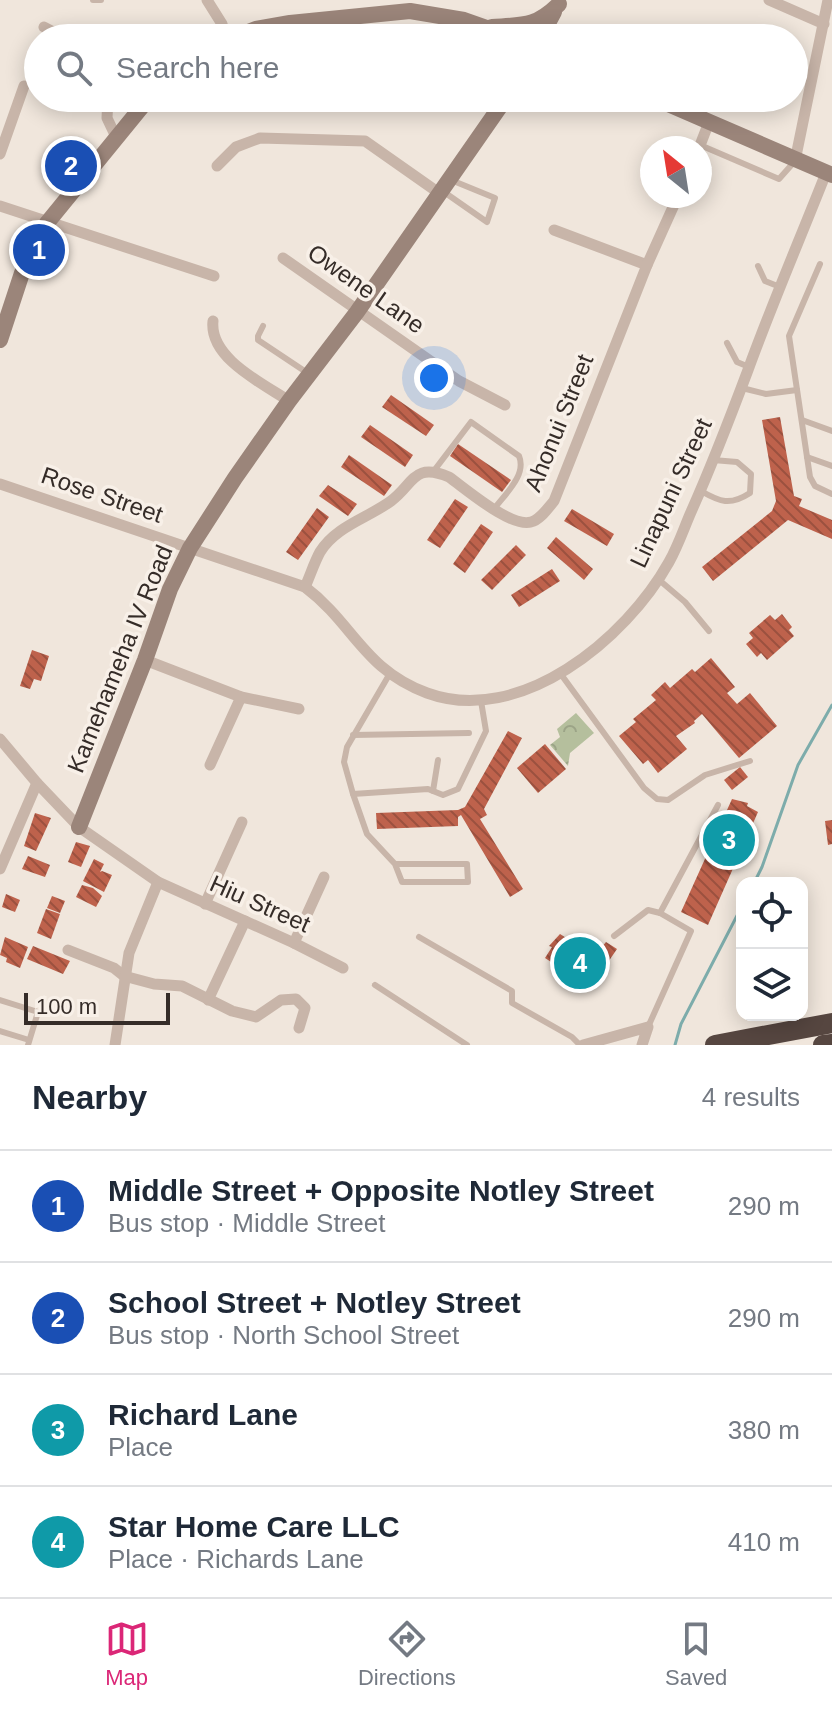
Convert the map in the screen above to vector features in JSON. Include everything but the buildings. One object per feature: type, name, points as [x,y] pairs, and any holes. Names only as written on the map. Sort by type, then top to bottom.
[{"type":"highway","points":[[715,1045],[832,1023]]},
{"type":"highway","points":[[823,1045],[832,1044]]},
{"type":"main road","points":[[529,24],[545,18],[558,1]]},
{"type":"main road","points":[[547,24],[558,1]]},
{"type":"main road","points":[[284,24],[410,11],[475,24]]},
{"type":"main road","points":[[0,340],[22,273],[47,223],[137,112]]},
{"type":"main road","name":"Kamehameha IV Road","points":[[79,827],[170,589],[190,548],[289,401],[357,312],[496,112]]},
{"type":"main road","points":[[686,112],[829,174]]},
{"type":"street","points":[[207,0],[222,24]]},
{"type":"street","points":[[769,0],[824,24]]},
{"type":"street","points":[[808,100],[828,0]]},
{"type":"street","points":[[0,154],[24,86]]},
{"type":"street","points":[[107,112],[116,137]]},
{"type":"street","points":[[795,161],[805,112]]},
{"type":"street","points":[[704,136],[709,122]]},
{"type":"street","points":[[217,166],[236,147],[260,138],[365,141],[443,187]]},
{"type":"street","name":"Linapuni Street","points":[[190,548],[305,587],[325,603],[389,675],[428,693],[451,699],[481,701],[513,695],[560,673],[618,629],[670,561],[829,174]]},
{"type":"street","points":[[0,206],[214,276]]},
{"type":"street","name":"Ahonui Street","points":[[433,472],[449,477],[517,522],[532,522],[554,501],[673,208]]},
{"type":"street","points":[[554,230],[647,265]]},
{"type":"street","name":"Owene Lane","points":[[283,258],[459,381],[505,405]]},
{"type":"street","points":[[213,321],[215,342],[222,354],[289,401]]},
{"type":"street","points":[[305,587],[320,552],[335,534],[394,499],[410,480],[422,472],[433,472]]},
{"type":"street","name":"Rose Street","points":[[0,484],[190,548]]},
{"type":"street","points":[[145,660],[241,697],[299,709]]},
{"type":"street","points":[[210,765],[241,697]]},
{"type":"street","points":[[0,739],[79,827],[158,882],[129,953],[115,1045]]},
{"type":"street","points":[[0,869],[37,783]]},
{"type":"street","points":[[205,904],[242,822]]},
{"type":"street","points":[[294,943],[324,877]]},
{"type":"street","name":"Hiu Street","points":[[158,882],[343,968]]},
{"type":"street","points":[[208,1000],[245,921]]},
{"type":"street","points":[[68,950],[114,968],[124,976],[154,984],[182,986],[232,1011],[256,1017],[281,1000],[296,999],[305,1008],[299,1028]]},
{"type":"street","points":[[582,1045],[648,1027]]},
{"type":"street","points":[[642,1045],[648,1027]]},
{"type":"lane","points":[[93,0],[101,0]]},
{"type":"lane","points":[[712,152],[779,179],[795,161]]},
{"type":"lane","points":[[443,187],[495,198],[487,222],[443,187]]},
{"type":"lane","points":[[820,264],[789,336],[810,477],[815,486],[832,494]]},
{"type":"lane","points":[[758,266],[765,281],[780,287]]},
{"type":"lane","points":[[263,326],[258,340],[309,374]]},
{"type":"lane","points":[[727,343],[737,362],[749,367]]},
{"type":"lane","points":[[741,388],[766,394],[797,390]]},
{"type":"lane","points":[[802,420],[832,431]]},
{"type":"lane","points":[[433,472],[471,422],[519,456],[522,462],[521,472],[494,509]]},
{"type":"lane","points":[[807,457],[832,466]]},
{"type":"lane","points":[[701,491],[720,501],[735,503],[750,493],[751,474],[737,462],[713,460]]},
{"type":"lane","points":[[658,579],[685,602],[709,631]]},
{"type":"lane","points":[[560,673],[644,788],[657,799],[668,800],[705,775],[750,761]]},
{"type":"lane","points":[[389,675],[348,742],[344,762],[367,834],[395,864],[402,882],[468,882],[467,864],[395,864]]},
{"type":"lane","points":[[353,794],[433,791],[443,795],[458,789],[486,731],[481,701]]},
{"type":"lane","points":[[353,735],[469,733]]},
{"type":"lane","points":[[433,791],[438,760]]},
{"type":"lane","points":[[660,913],[718,805]]},
{"type":"lane","points":[[614,936],[648,910],[660,913],[691,931],[648,1027]]},
{"type":"lane","points":[[419,937],[512,991],[512,1003],[582,1045]]},
{"type":"lane","points":[[375,985],[467,1045]]},
{"type":"lane","points":[[0,1000],[38,1012],[29,1043],[0,1031]]},
{"type":"green space","points":[[576,713],[594,733],[570,753],[568,766],[550,745],[560,737],[557,729]]},
{"type":"waterway","points":[[757,877],[798,765],[832,705]]},
{"type":"waterway","points":[[675,1045],[681,1024],[736,918]]},
{"type":"place","name":"School Street + Notley Street","points":[[71,166]]},
{"type":"place","name":"Middle Street + Opposite Notley Street","points":[[39,250]]},
{"type":"place","name":"Richard Lane","points":[[729,840]]},
{"type":"place","name":"Star Home Care LLC","points":[[580,963]]}]
